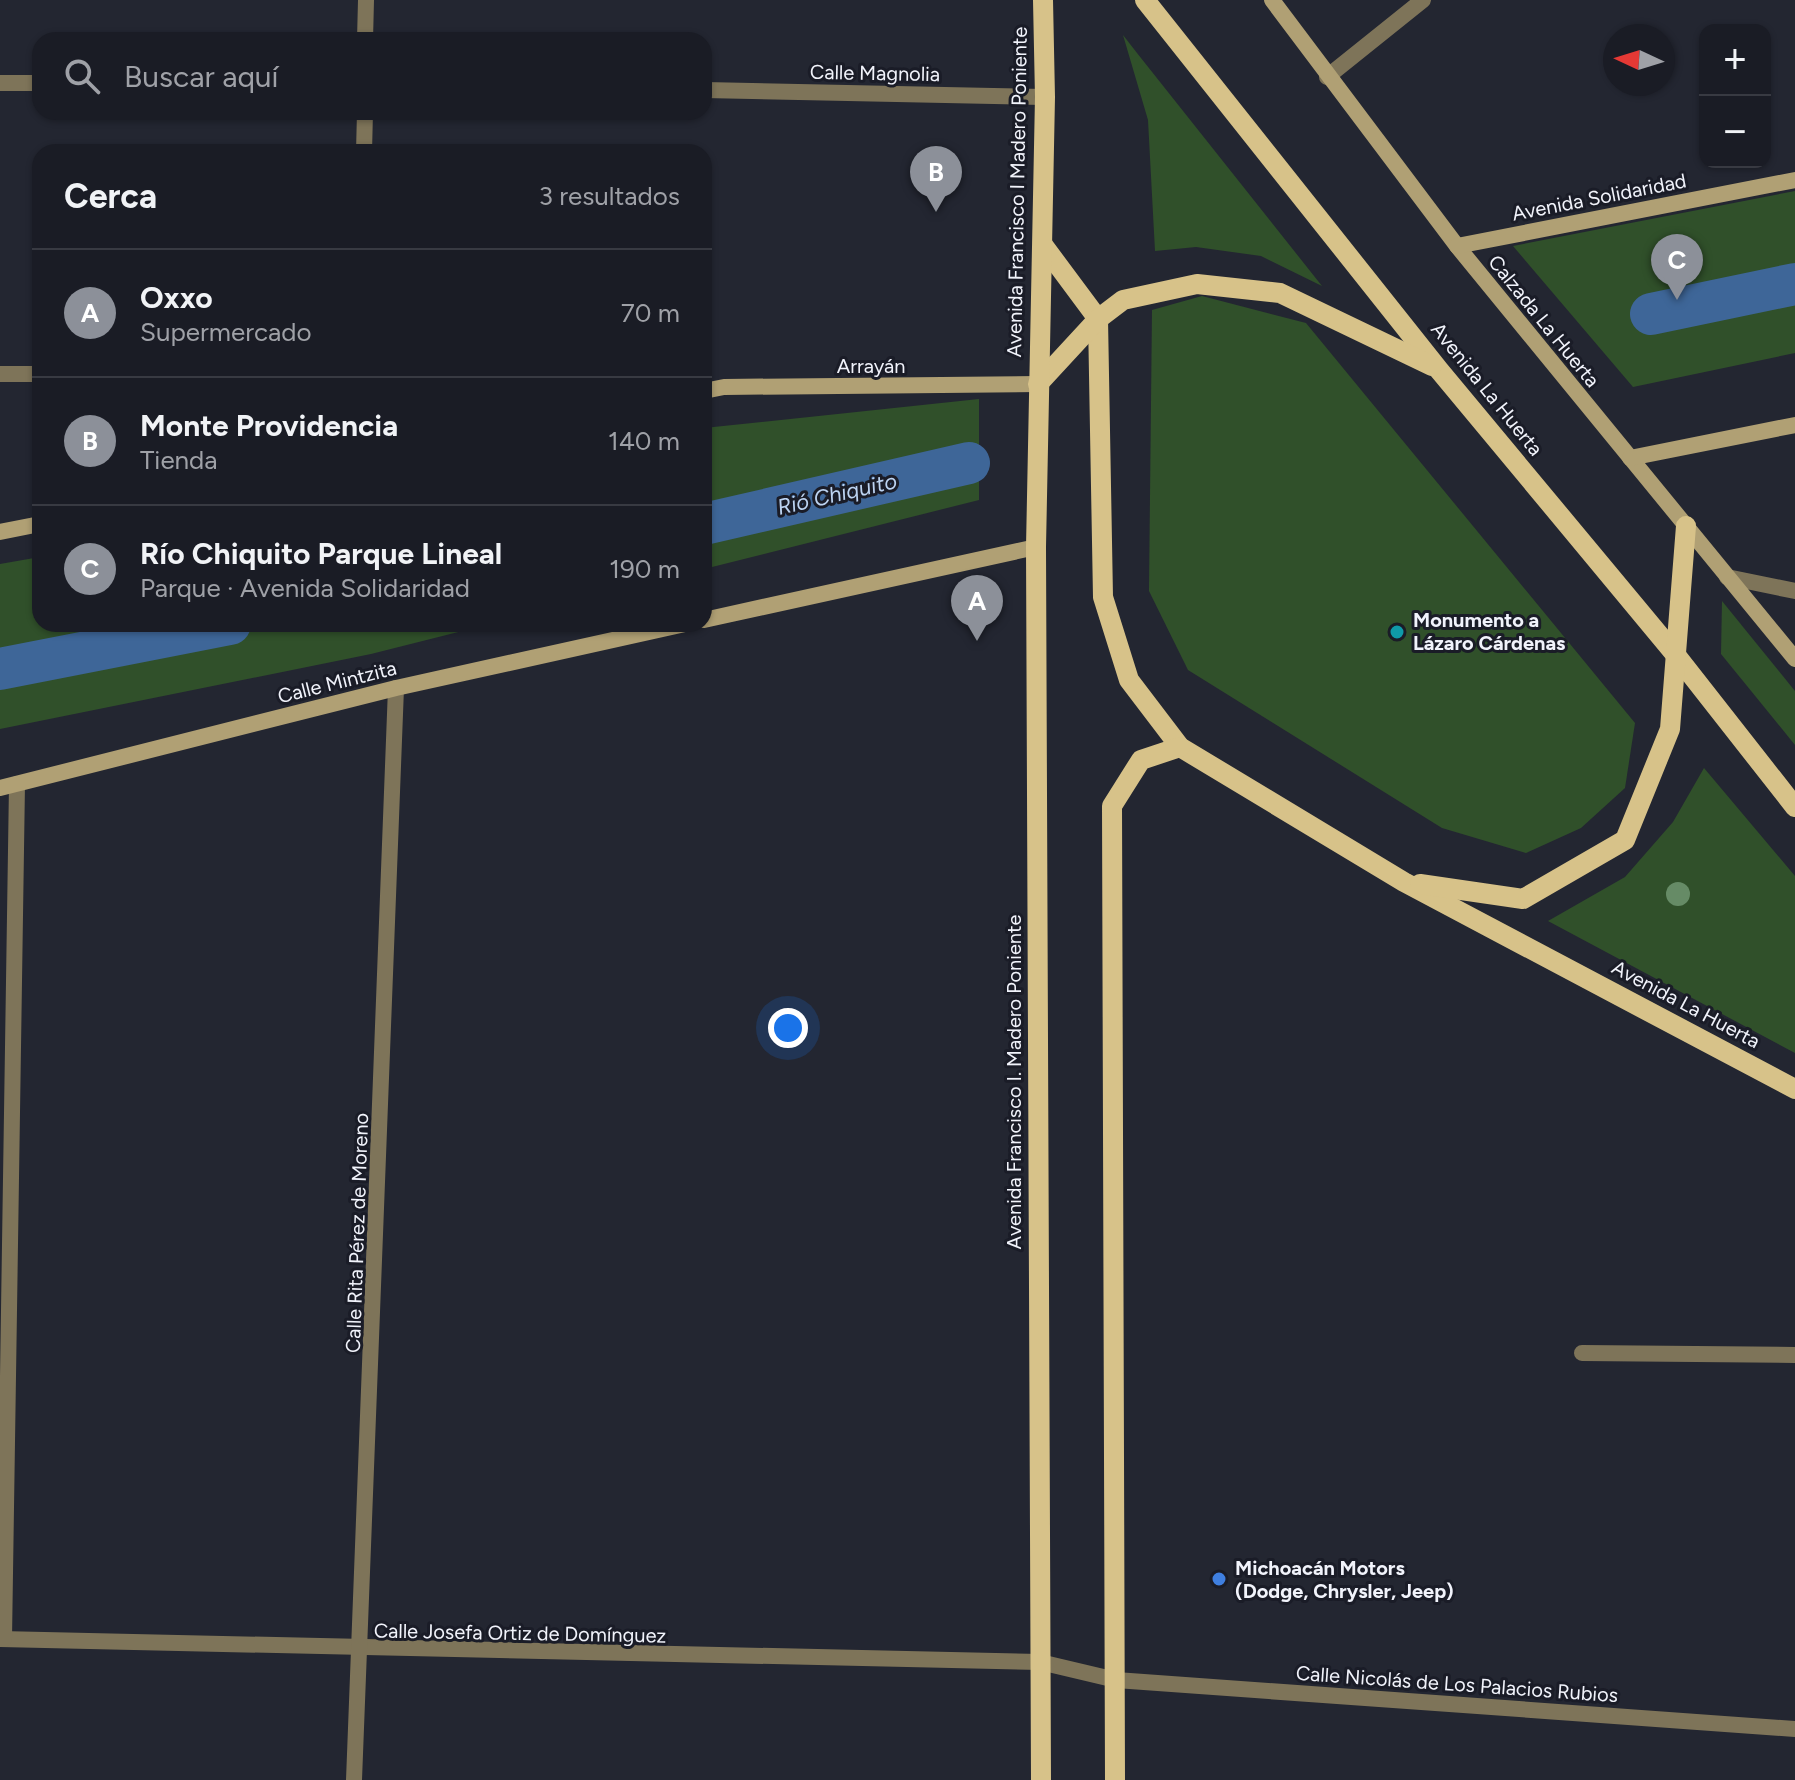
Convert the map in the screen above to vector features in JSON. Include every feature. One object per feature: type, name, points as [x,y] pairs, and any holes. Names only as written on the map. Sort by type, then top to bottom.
[{"type":"main road","name":"Avenida La Huerta","points":[[1145,0],[1439,370],[1675,654],[1795,807]]},
{"type":"main road","name":"Avenida Francisco I Madero Poniente","points":[[1038,384],[1045,97],[1042,2]]},
{"type":"main road","points":[[1043,245],[1098,319],[1103,597],[1129,680],[1180,747],[1141,760],[1112,806],[1115,1780]]},
{"type":"main road","points":[[1038,384],[1098,319],[1123,300],[1197,284],[1280,293],[1439,370]]},
{"type":"main road","name":"Avenida Francisco I. Madero Poniente","points":[[1038,384],[1041,1780]]},
{"type":"main road","points":[[1404,882],[1523,899],[1625,840],[1670,729],[1686,526]]},
{"type":"main road","name":"Avenida La Huerta","points":[[1180,747],[1404,882],[1795,1089]]},
{"type":"street","points":[[365,32],[366,0]]},
{"type":"street","name":"Calzada La Huerta","points":[[1272,0],[1457,246],[1795,659]]},
{"type":"street","points":[[1327,77],[1423,0]]},
{"type":"street","points":[[0,83],[32,83]]},
{"type":"street","name":"Calle Magnolia","points":[[712,90],[1045,97]]},
{"type":"street","points":[[364,144],[365,120]]},
{"type":"street","name":"Avenida Solidaridad","points":[[1457,246],[1795,180]]},
{"type":"street","points":[[0,374],[32,374]]},
{"type":"street","name":"Arrayán","points":[[712,388],[1038,384]]},
{"type":"street","points":[[1630,458],[1795,425]]},
{"type":"street","points":[[0,532],[32,526]]},
{"type":"street","points":[[712,618],[1036,547]]},
{"type":"street","points":[[1727,577],[1795,591]]},
{"type":"street","name":"Calle Mintzita","points":[[0,788],[396,688],[649,632]]},
{"type":"street","name":"Calle Rita Pérez de Moreno","points":[[354,1780],[362,1650],[396,688]]},
{"type":"street","points":[[2,1639],[17,784]]},
{"type":"street","points":[[1582,1353],[1795,1355]]},
{"type":"street","name":"Calle Josefa Ortiz de Domínguez","points":[[2,1639],[362,1650],[1040,1662],[1116,1680]]},
{"type":"street","name":"Calle Nicolás de Los Palacios Rubios","points":[[1116,1680],[1795,1729]]},
{"type":"green space","points":[[1123,35],[1322,286],[1261,256],[1196,247],[1155,251],[1148,120]]},
{"type":"green space","points":[[1795,191],[1795,353],[1633,387],[1513,246]]},
{"type":"green space","points":[[1202,296],[1306,323],[1635,723],[1625,788],[1581,828],[1526,853],[1442,828],[1188,670],[1149,591],[1152,310]]},
{"type":"green space","points":[[979,399],[979,500],[712,567],[712,427]]},
{"type":"green space","points":[[32,558],[32,632],[458,632],[371,654],[0,729],[0,564]]},
{"type":"green space","points":[[1722,601],[1795,691],[1795,745],[1721,654]]},
{"type":"green space","points":[[1704,768],[1795,876],[1795,1053],[1548,921],[1625,877],[1673,822]]},
{"type":"waterway","points":[[1651,314],[1795,284]]},
{"type":"waterway","name":"Rió Chiquito","points":[[712,522],[969,463]]},
{"type":"waterway","name":"Rió Chiquito","points":[[0,669],[189,632]]},
{"type":"place","name":"Monte Providencia","points":[[936,212]]},
{"type":"place","name":"Río Chiquito Parque Lineal","points":[[1677,300]]},
{"type":"place","name":"Monumento a Lázaro Cárdenas","points":[[1397,632]]},
{"type":"place","name":"Oxxo","points":[[977,641]]},
{"type":"place","name":"Michoacán Motors (Dodge, Chrysler, Jeep)","points":[[1219,1579]]}]
